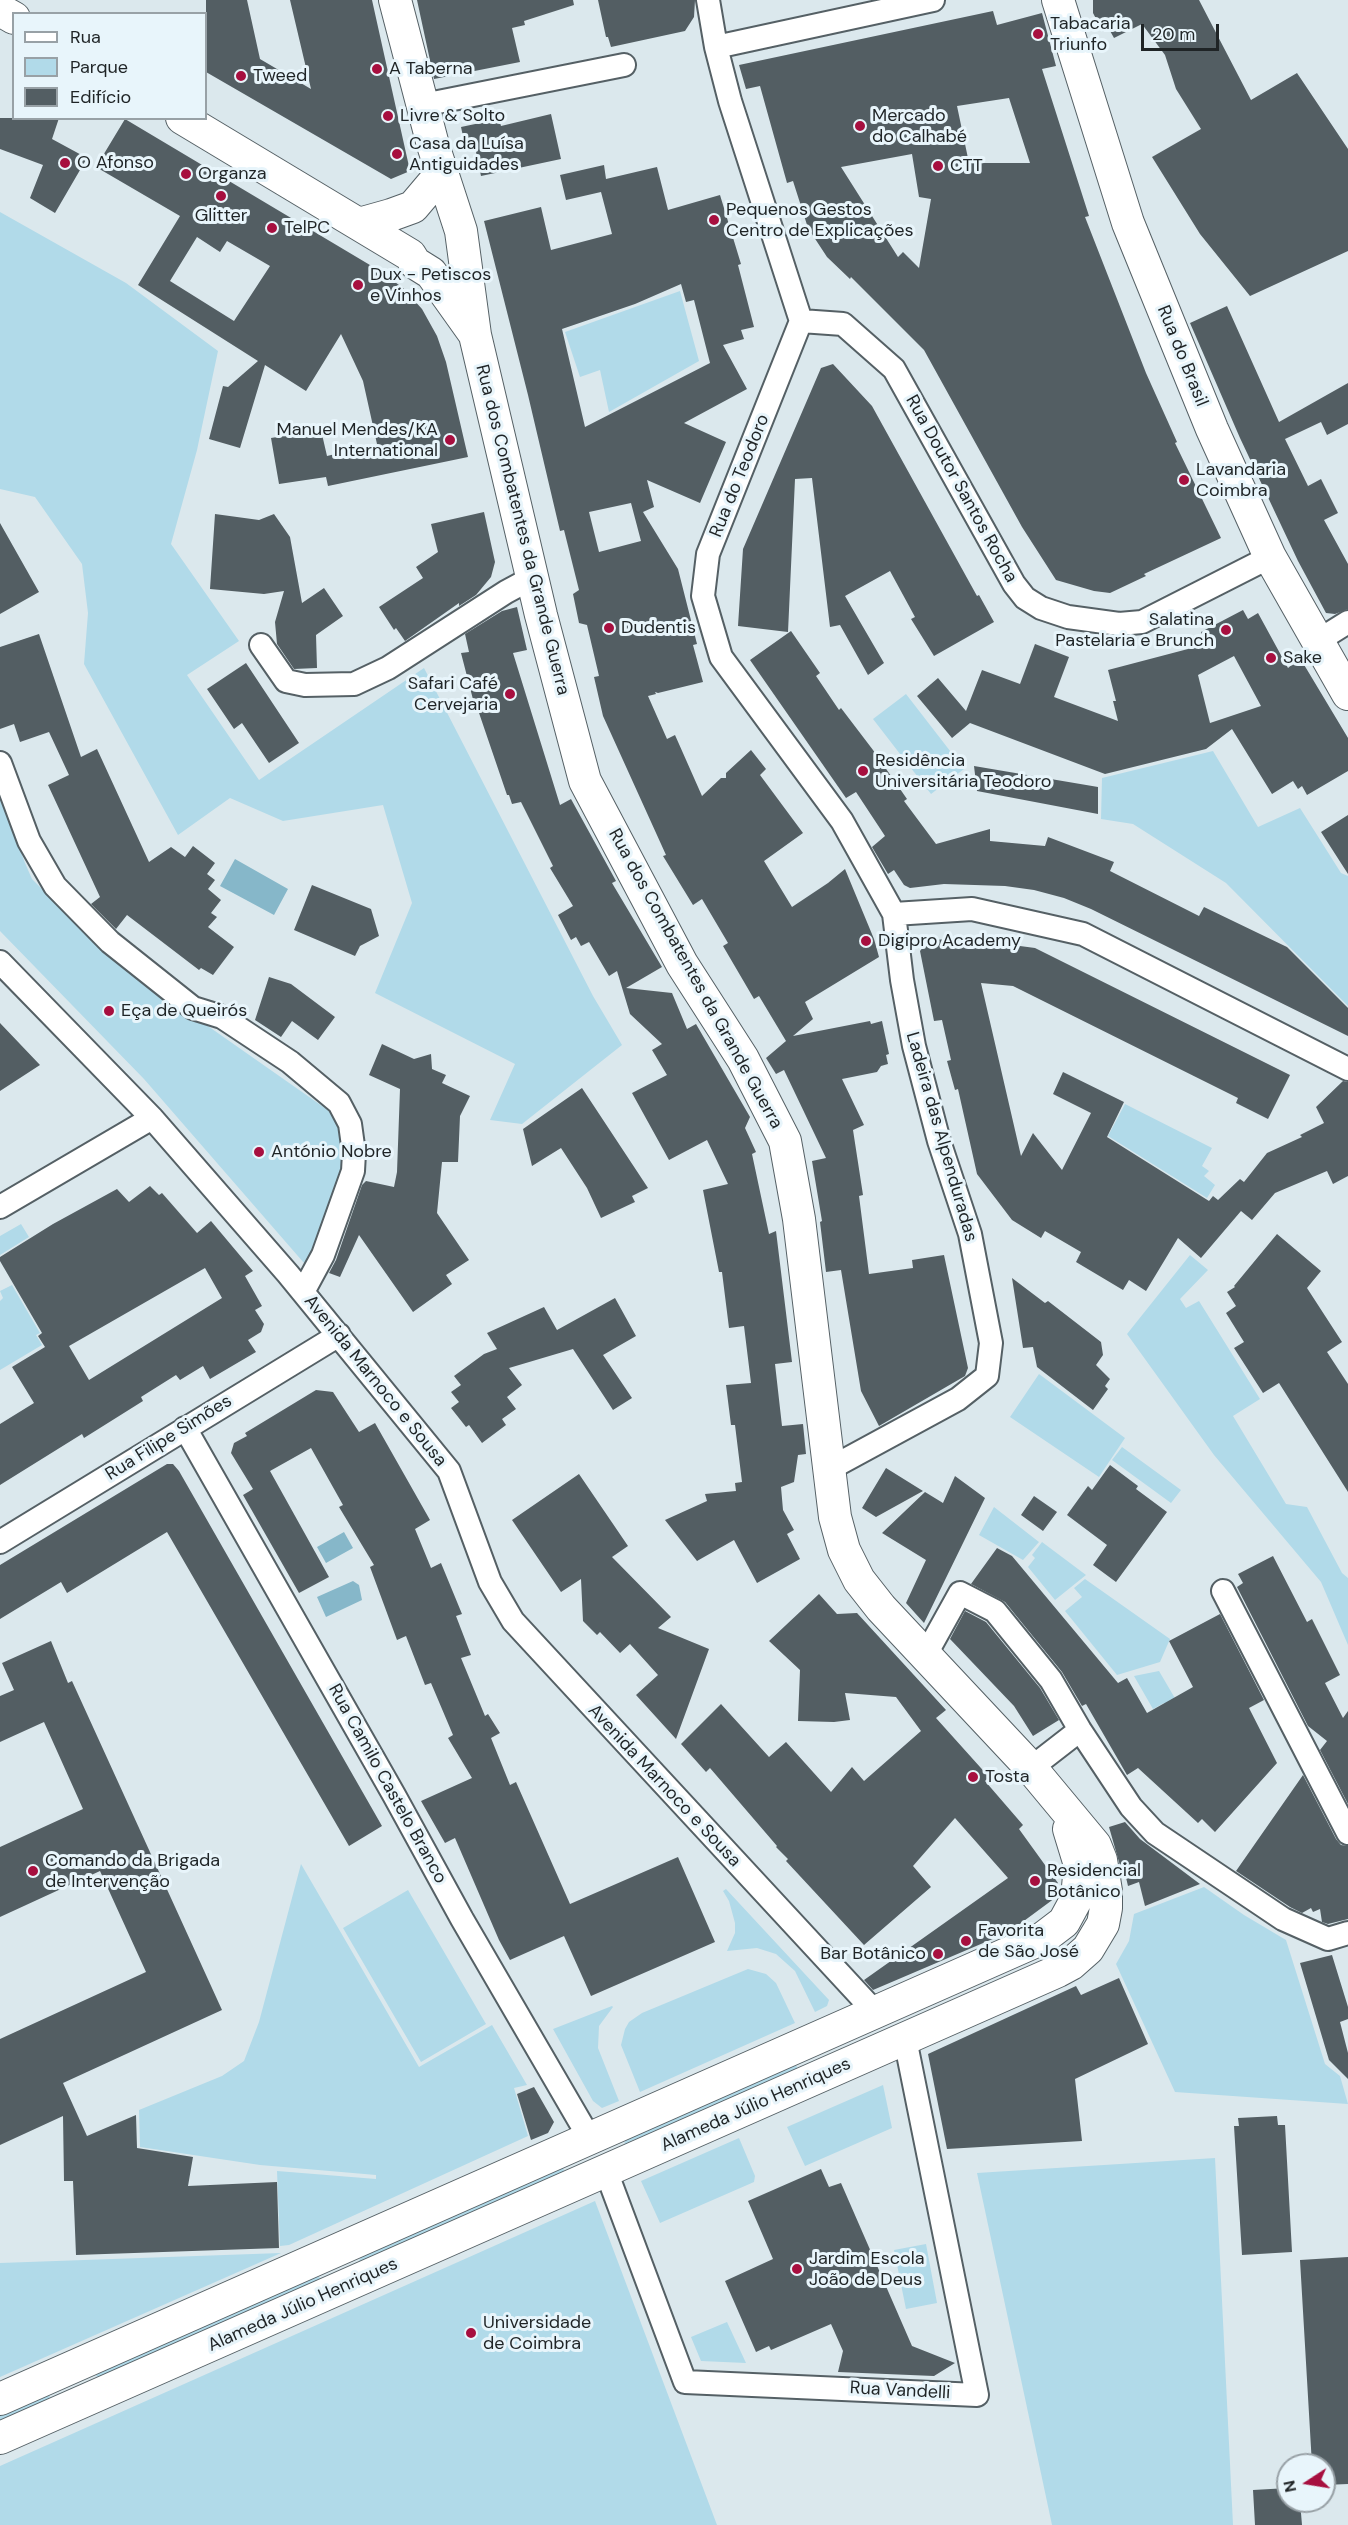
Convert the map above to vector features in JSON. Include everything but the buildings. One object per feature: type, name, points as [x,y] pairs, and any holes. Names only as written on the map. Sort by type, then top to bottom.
[{"type":"main road","name":"Rua dos Combatentes da Grande Guerra","points":[[395,0],[463,241],[475,335],[532,578],[585,781],[682,964],[743,1059],[785,1141],[799,1219],[835,1517],[844,1550],[859,1580],[880,1608],[1059,1800]]},
{"type":"main road","name":"Rua do Brasil","points":[[1058,0],[1128,223],[1212,429],[1270,557],[1316,642],[1348,694]]},
{"type":"main road","points":[[185,120],[421,264],[439,274],[453,269],[462,258],[463,241],[452,222],[445,218],[425,220],[412,232],[409,245],[421,264],[475,335]]},
{"type":"main road","points":[[358,224],[413,207],[435,181],[440,166]]},
{"type":"main road","name":"Alameda Júlio Henriques","points":[[0,2399],[1043,1938],[1064,1922],[1073,1909],[1080,1878],[1077,1851],[1059,1800]]},
{"type":"main road","name":"Alameda Júlio Henriques","points":[[0,2438],[1071,1964],[1088,1949],[1103,1924],[1106,1891],[1101,1860],[1095,1845],[1059,1800]]},
{"type":"main road","points":[[876,2013],[905,2039]]},
{"type":"main road","points":[[590,2139],[606,2171]]},
{"type":"main road","points":[[332,2253],[347,2286]]},
{"type":"main road","points":[[66,2370],[80,2403]]},
{"type":"street","points":[[708,0],[716,47],[730,101],[801,321]]},
{"type":"street","points":[[716,47],[933,0]]},
{"type":"street","points":[[423,105],[624,65]]},
{"type":"street","name":"Rua Doutor Santos Rocha","points":[[801,321],[843,324],[894,369],[1014,584],[1025,598],[1041,608],[1068,616],[1119,624],[1142,622],[1270,557]]},
{"type":"street","name":"Rua do Teodoro","points":[[801,321],[708,554],[703,596],[721,657],[843,821],[894,914]]},
{"type":"street","points":[[261,645],[286,681],[304,686],[354,684],[388,668],[506,592],[532,578]]},
{"type":"street","points":[[1316,642],[1348,621]]},
{"type":"street","points":[[0,763],[29,841],[55,886],[110,942],[193,1008],[222,1017],[290,1062],[339,1103],[350,1124],[354,1154],[353,1171],[323,1255],[303,1292]]},
{"type":"street","points":[[894,914],[972,909],[1083,934],[1348,1069]]},
{"type":"street","name":"Ladeira das Alpenduradas","points":[[829,1469],[958,1399],[987,1376],[991,1343],[970,1234],[939,1142],[914,1046],[902,980],[894,914]]},
{"type":"street","name":"Avenida Marnoco e Sousa","points":[[0,962],[152,1118],[303,1292],[449,1471],[490,1582],[513,1621],[876,2013]]},
{"type":"street","points":[[0,1207],[152,1118]]},
{"type":"street","name":"Rua Filipe Simões","points":[[0,1542],[339,1335]]},
{"type":"street","name":"Rua Camilo Castelo Branco","points":[[185,1428],[389,1785],[468,1929],[590,2139]]},
{"type":"street","points":[[1223,1591],[1348,1833]]},
{"type":"street","points":[[925,1656],[960,1593],[995,1611],[1051,1680],[1080,1730],[1131,1808],[1155,1833],[1283,1919],[1328,1939],[1348,1933]]},
{"type":"street","points":[[1031,1768],[1080,1730]]},
{"type":"street","name":"Rua Vandelli","points":[[606,2171],[686,2382],[977,2395],[905,2039]]},
{"type":"green space","points":[[0,212],[126,283],[218,351],[197,450],[171,544],[239,641],[187,675],[259,780],[424,668],[593,996],[622,1045],[522,1124],[490,1120],[515,1064],[375,993],[412,903],[383,805],[283,821],[230,798],[178,835],[84,664],[88,613],[82,564],[35,497],[0,489]]},
{"type":"green space","points":[[680,291],[699,361],[609,412],[600,370],[580,377],[565,332]]},
{"type":"green space","points":[[906,694],[964,769],[931,794],[873,719]]},
{"type":"green space","points":[[1213,751],[1258,827],[1300,808],[1341,873],[1348,876],[1348,1006],[1226,883],[1133,824],[1101,819],[1102,778]]},
{"type":"green space","points":[[0,796],[32,879],[45,892],[165,996],[332,1113],[339,1121],[347,1154],[315,1255],[304,1263],[144,1079],[0,931]]},
{"type":"green space","points":[[1125,1104],[1212,1148],[1202,1166],[1209,1171],[1204,1176],[1215,1185],[1207,1198],[1108,1136]]},
{"type":"green space","points":[[21,1224],[29,1237],[0,1255],[0,1236]]},
{"type":"green space","points":[[1190,1255],[1208,1270],[1180,1299],[1186,1308],[1199,1301],[1260,1399],[1233,1416],[1286,1504],[1307,1507],[1342,1573],[1348,1578],[1348,1645],[1321,1582],[1214,1455],[1127,1334]]},
{"type":"green space","points":[[12,1285],[40,1333],[36,1335],[42,1345],[0,1370],[0,1301],[3,1298],[0,1291]]},
{"type":"green space","points":[[1039,1374],[1125,1438],[1099,1477],[1010,1417]]},
{"type":"green space","points":[[1122,1447],[1181,1490],[1171,1503],[1112,1460]]},
{"type":"green space","points":[[994,1507],[1039,1542],[1023,1560],[979,1535]]},
{"type":"green space","points":[[1042,1542],[1086,1575],[1055,1600],[1028,1567],[1035,1558],[1032,1555]]},
{"type":"green space","points":[[1085,1579],[1170,1639],[1160,1662],[1117,1675],[1065,1611],[1082,1597],[1074,1588]]},
{"type":"green space","points":[[1159,1671],[1193,1729],[1171,1716],[1164,1703],[1153,1709],[1134,1676]]},
{"type":"green space","points":[[301,1864],[419,2067],[492,2025],[527,2085],[514,2088],[528,2136],[289,2245],[280,2246],[277,2171],[376,2179],[376,2175],[260,2165],[140,2147],[139,2110],[222,2076],[244,2061],[259,2022]]},
{"type":"green space","points":[[1204,1887],[1244,1915],[1286,1940],[1325,2064],[1340,2076],[1348,2104],[1175,2092],[1116,1964],[1129,1941],[1134,1914]]},
{"type":"green space","points":[[726,1889],[829,2000],[827,2006],[815,2012],[795,1971],[776,1954],[757,1948],[727,1951],[735,1933],[735,1923],[729,1901],[723,1891]]},
{"type":"green space","points":[[408,1890],[486,2024],[421,2062],[343,1928]]},
{"type":"green space","points":[[748,1969],[766,1974],[776,1983],[795,2023],[640,2092],[621,2045],[629,2022],[642,2013]]},
{"type":"green space","points":[[612,2006],[599,2026],[598,2048],[619,2101],[602,2108],[593,2101],[553,2029]]},
{"type":"green space","points":[[796,2065],[798,2070],[624,2144],[626,2140]]},
{"type":"green space","points":[[883,2085],[892,2128],[805,2166],[787,2127]]},
{"type":"green space","points":[[739,2138],[755,2176],[754,2182],[660,2223],[641,2181]]},
{"type":"green space","points":[[1215,2158],[1233,2525],[1052,2525],[977,2173]]},
{"type":"green space","points":[[563,2168],[565,2173],[359,2261],[361,2257]]},
{"type":"green space","name":"Universidade de Coimbra","points":[[595,2201],[717,2525],[0,2525],[0,2466]]},
{"type":"green space","points":[[926,2244],[937,2303],[906,2309],[894,2250]]},
{"type":"green space","points":[[281,2253],[0,2377],[0,2263]]},
{"type":"green space","points":[[317,2276],[320,2280],[100,2377],[96,2376],[98,2373]]},
{"type":"green space","points":[[727,2322],[746,2363],[701,2361],[691,2337]]},
{"type":"green space","points":[[50,2396],[48,2400],[0,2421],[0,2416]]},
{"type":"shaded area","points":[[235,859],[288,889],[274,915],[220,886]]},
{"type":"shaded area","points":[[344,1532],[353,1548],[326,1563],[317,1547]]},
{"type":"shaded area","points":[[353,1581],[359,1585],[362,1600],[326,1617],[317,1597]]},
{"type":"place","name":"Tabacaria Triunfo","points":[[1038,34]]},
{"type":"place","name":"A Taberna","points":[[377,69]]},
{"type":"place","name":"Tweed","points":[[241,76]]},
{"type":"place","name":"Livre & Solto","points":[[388,116]]},
{"type":"place","name":"Mercado do Calhabé","points":[[860,126]]},
{"type":"place","name":"Casa da Luísa Antiguidades","points":[[397,154]]},
{"type":"place","name":"O Afonso","points":[[65,163]]},
{"type":"place","name":"CTT","points":[[938,166]]},
{"type":"place","name":"Organza","points":[[186,174]]},
{"type":"place","name":"Glitter","points":[[221,196]]},
{"type":"place","name":"Pequenos Gestos Centro de Explicações","points":[[714,220]]},
{"type":"place","name":"TelPC","points":[[272,228]]},
{"type":"place","name":"Dux - Petiscos e Vinhos","points":[[358,285]]},
{"type":"place","name":"Manuel Mendes/KA International","points":[[450,440]]},
{"type":"place","name":"Lavandaria Coimbra","points":[[1184,480]]},
{"type":"place","name":"Dudentis","points":[[609,628]]},
{"type":"place","name":"Salatina Pastelaria e Brunch","points":[[1226,630]]},
{"type":"place","name":"Sake","points":[[1271,658]]},
{"type":"place","name":"Safari Café Cervejaria","points":[[510,694]]},
{"type":"place","name":"Residência Universitária Teodoro","points":[[863,771]]},
{"type":"place","name":"Digipro Academy","points":[[866,941]]},
{"type":"place","name":"Eça de Queirós","points":[[109,1011]]},
{"type":"place","name":"António Nobre","points":[[259,1152]]},
{"type":"place","name":"Tosta","points":[[973,1777]]},
{"type":"place","name":"Comando da Brigada de Intervenção","points":[[33,1871]]},
{"type":"place","name":"Residencial Botânico","points":[[1035,1881]]},
{"type":"place","name":"Favorita de São José","points":[[966,1941]]},
{"type":"place","name":"Bar Botânico","points":[[938,1954]]},
{"type":"place","name":"Jardim Escola João de Deus","points":[[797,2269]]},
{"type":"place","name":"Universidade de Coimbra","points":[[471,2333]]}]
